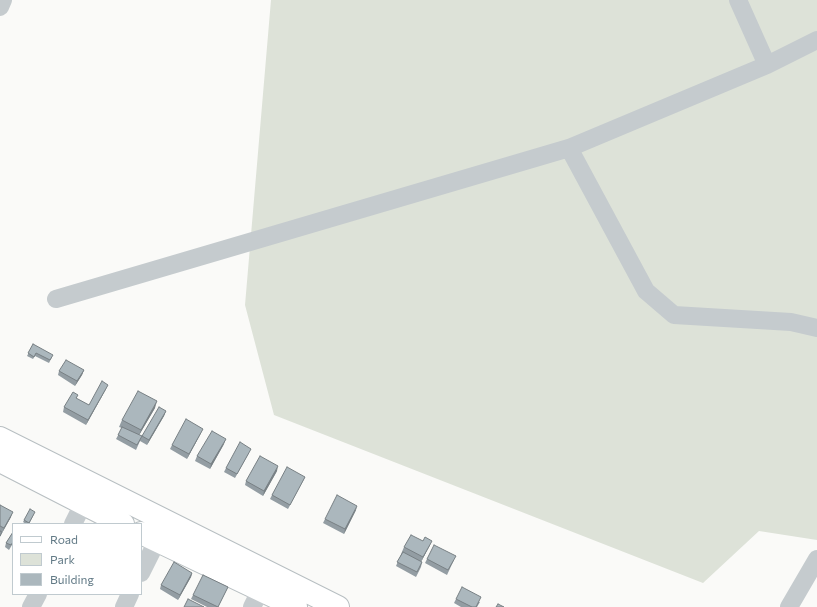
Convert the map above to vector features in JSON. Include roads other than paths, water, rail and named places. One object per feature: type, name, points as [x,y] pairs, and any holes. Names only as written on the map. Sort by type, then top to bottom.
[{"type":"main road","points":[[0,438],[338,607]]},
{"type":"main road","points":[[0,461],[120,523]]},
{"type":"main road","points":[[149,537],[257,598],[296,607]]},
{"type":"street","points":[[0,7],[3,0]]},
{"type":"street","points":[[738,0],[767,65]]},
{"type":"street","points":[[56,299],[569,148],[767,65],[817,40]]},
{"type":"street","points":[[569,148],[646,291],[674,315],[791,322],[817,328]]},
{"type":"street","points":[[74,523],[83,504]]},
{"type":"street","points":[[142,568],[149,537]]},
{"type":"street","points":[[789,607],[815,566]]},
{"type":"street","points":[[31,607],[37,595]]},
{"type":"street","points":[[124,607],[130,595]]}]
